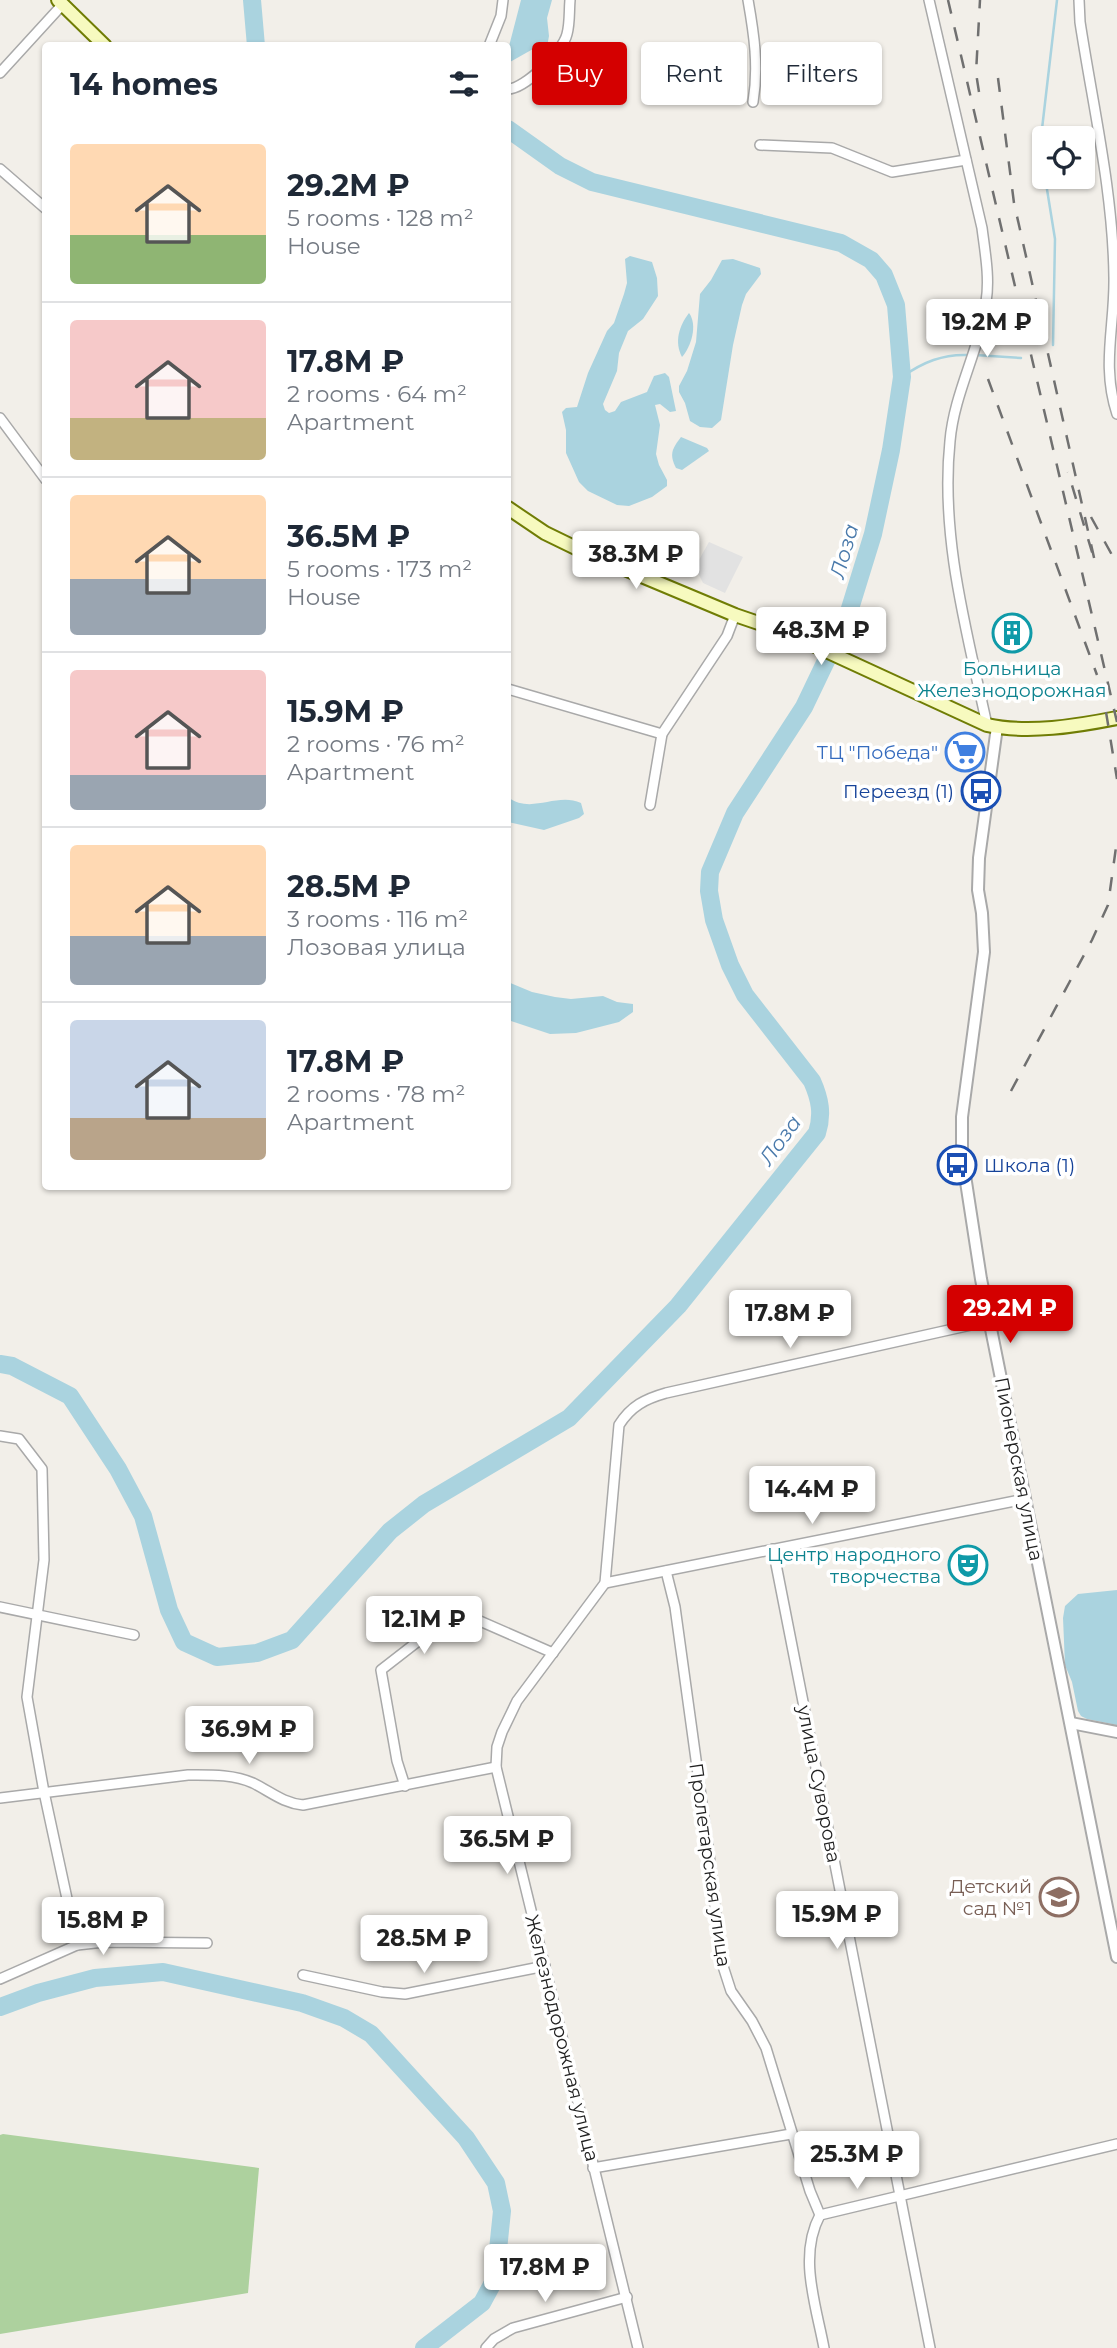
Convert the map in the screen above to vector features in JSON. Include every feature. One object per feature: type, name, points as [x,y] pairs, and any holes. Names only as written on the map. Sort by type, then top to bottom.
[{"type":"main road","points":[[61,2],[101,42]]},
{"type":"main road","points":[[511,510],[545,533],[582,551],[735,615],[785,632],[992,726],[1014,729],[1117,718]]},
{"type":"street","points":[[491,42],[501,16],[503,0]]},
{"type":"street","points":[[511,89],[516,89],[528,81],[561,47],[567,34],[570,0]]},
{"type":"street","points":[[748,0],[756,59],[753,102]]},
{"type":"street","points":[[929,0],[982,228],[987,282],[987,301],[950,438],[948,507],[953,556],[992,726]]},
{"type":"street","points":[[1079,0],[1080,23],[1104,164],[1112,237],[1114,279],[1108,381],[1117,414]]},
{"type":"street","points":[[0,73],[61,2]]},
{"type":"street","points":[[760,145],[832,148],[892,172],[966,160]]},
{"type":"street","points":[[0,169],[42,206]]},
{"type":"street","points":[[0,418],[42,475]]},
{"type":"street","points":[[650,805],[662,734],[727,636],[735,615]]},
{"type":"street","points":[[511,690],[662,734]]},
{"type":"street","name":"Пионерская улица","points":[[992,726],[978,868],[984,932],[983,961],[964,1096],[962,1156],[967,1200],[989,1321],[1117,1957]]},
{"type":"street","points":[[989,1321],[644,1399],[628,1412],[619,1425],[606,1583],[1025,1499]]},
{"type":"street","points":[[0,1436],[19,1439],[42,1469],[44,1560],[27,1697],[44,1792],[77,1945]]},
{"type":"street","name":"улица Суворова","points":[[773,1549],[930,2348]]},
{"type":"street","name":"Пролетарская улица","points":[[666,1571],[675,1607],[721,1960],[732,1991],[766,2048],[791,2134],[820,2215]]},
{"type":"street","name":"Железнодорожная улица","points":[[606,1583],[517,1701],[497,1747],[496,1767],[638,2348]]},
{"type":"street","points":[[0,1607],[134,1635]]},
{"type":"street","points":[[405,1786],[397,1761],[381,1670],[457,1611],[553,1653]]},
{"type":"street","points":[[1071,1723],[1117,1732]]},
{"type":"street","points":[[0,1798],[188,1774],[252,1783],[289,1804],[303,1805],[496,1767]]},
{"type":"street","points":[[0,1979],[77,1945],[104,1942],[207,1943]]},
{"type":"street","points":[[303,1975],[382,1992],[405,1993],[545,1966]]},
{"type":"street","points":[[593,2168],[791,2134]]},
{"type":"street","points":[[824,2348],[808,2253],[811,2234],[820,2215],[1117,2144]]},
{"type":"street","points":[[486,2348],[494,2339],[513,2328],[626,2297]]},
{"type":"green space","points":[[0,2135],[259,2168],[248,2293],[0,2334]]},
{"type":"shaded area","points":[[709,542],[743,557],[725,593],[703,583],[695,567]]},
{"type":"water","points":[[521,0],[552,0],[547,18],[548,42],[532,42],[532,50],[511,61],[511,42]]},
{"type":"water","points":[[630,256],[652,262],[657,278],[658,296],[643,319],[628,331],[619,353],[617,371],[603,404],[609,413],[615,411],[621,402],[647,392],[654,376],[665,373],[669,377],[676,411],[670,412],[660,404],[655,405],[660,425],[656,454],[667,486],[652,497],[629,506],[617,505],[588,491],[579,482],[566,453],[566,430],[562,412],[566,408],[577,407],[588,373],[607,331],[614,323],[627,283],[625,259]]},
{"type":"water","points":[[733,259],[760,268],[761,274],[746,294],[742,305],[721,420],[712,428],[700,427],[690,421],[679,386],[696,342],[700,294],[722,260]]},
{"type":"water","points":[[689,313],[693,324],[692,336],[682,357],[678,346],[679,334]]},
{"type":"water","points":[[681,437],[709,451],[682,470],[676,468],[672,455]]},
{"type":"water","points":[[511,799],[526,804],[562,800],[581,803],[584,814],[579,818],[544,830],[511,823]]},
{"type":"water","points":[[511,983],[555,997],[571,999],[603,996],[617,1002],[633,1004],[633,1012],[619,1022],[576,1033],[550,1034],[511,1021]]},
{"type":"water","points":[[1117,1590],[1117,1725],[1087,1719],[1078,1711],[1072,1682],[1065,1665],[1063,1618],[1065,1606],[1078,1594]]},
{"type":"waterway","name":"Лоза","points":[[252,0],[256,42]]},
{"type":"waterway","points":[[1053,345],[1055,239],[1040,146],[1057,0]]},
{"type":"waterway","name":"Лоза","points":[[0,1364],[12,1366],[70,1396],[118,1469],[143,1516],[169,1610],[184,1642],[217,1657],[257,1653],[292,1640],[390,1531],[424,1504],[569,1418],[678,1306],[817,1133],[820,1107],[812,1081],[745,995],[730,965],[714,920],[709,891],[710,872],[735,813],[804,707],[848,615],[873,534],[891,450],[902,377],[896,305],[884,275],[871,260],[841,243],[592,182],[560,166],[511,131]]},
{"type":"waterway","points":[[902,377],[934,360],[968,355]]},
{"type":"waterway","points":[[975,355],[1021,358]]},
{"type":"waterway","points":[[0,2007],[38,1993],[95,1978],[163,1972],[302,2003],[344,2018],[371,2034],[466,2138],[496,2183],[502,2211],[495,2279],[482,2303],[424,2348]]},
{"type":"railway","points":[[948,0],[1117,722]]},
{"type":"railway","points":[[979,92],[976,73],[980,0]]},
{"type":"railway","points":[[998,78],[1014,203],[1095,562],[1068,472]]},
{"type":"railway","points":[[988,379],[1097,675]]},
{"type":"railway","points":[[1091,517],[1117,564]]},
{"type":"railway","points":[[1106,712],[1117,779]]},
{"type":"railway","points":[[1011,1091],[1108,905],[1117,840]]},
{"type":"place","name":"Больница Железнодорожная","points":[[1012,633]]},
{"type":"place","name":"ТЦ \"Победа\"","points":[[965,752]]},
{"type":"place","name":"Переезд (1)","points":[[981,791]]},
{"type":"place","name":"Школа (1)","points":[[957,1165]]},
{"type":"place","name":"Центр народного творчества","points":[[968,1565]]},
{"type":"place","name":"Детский сад №1","points":[[1059,1897]]}]
